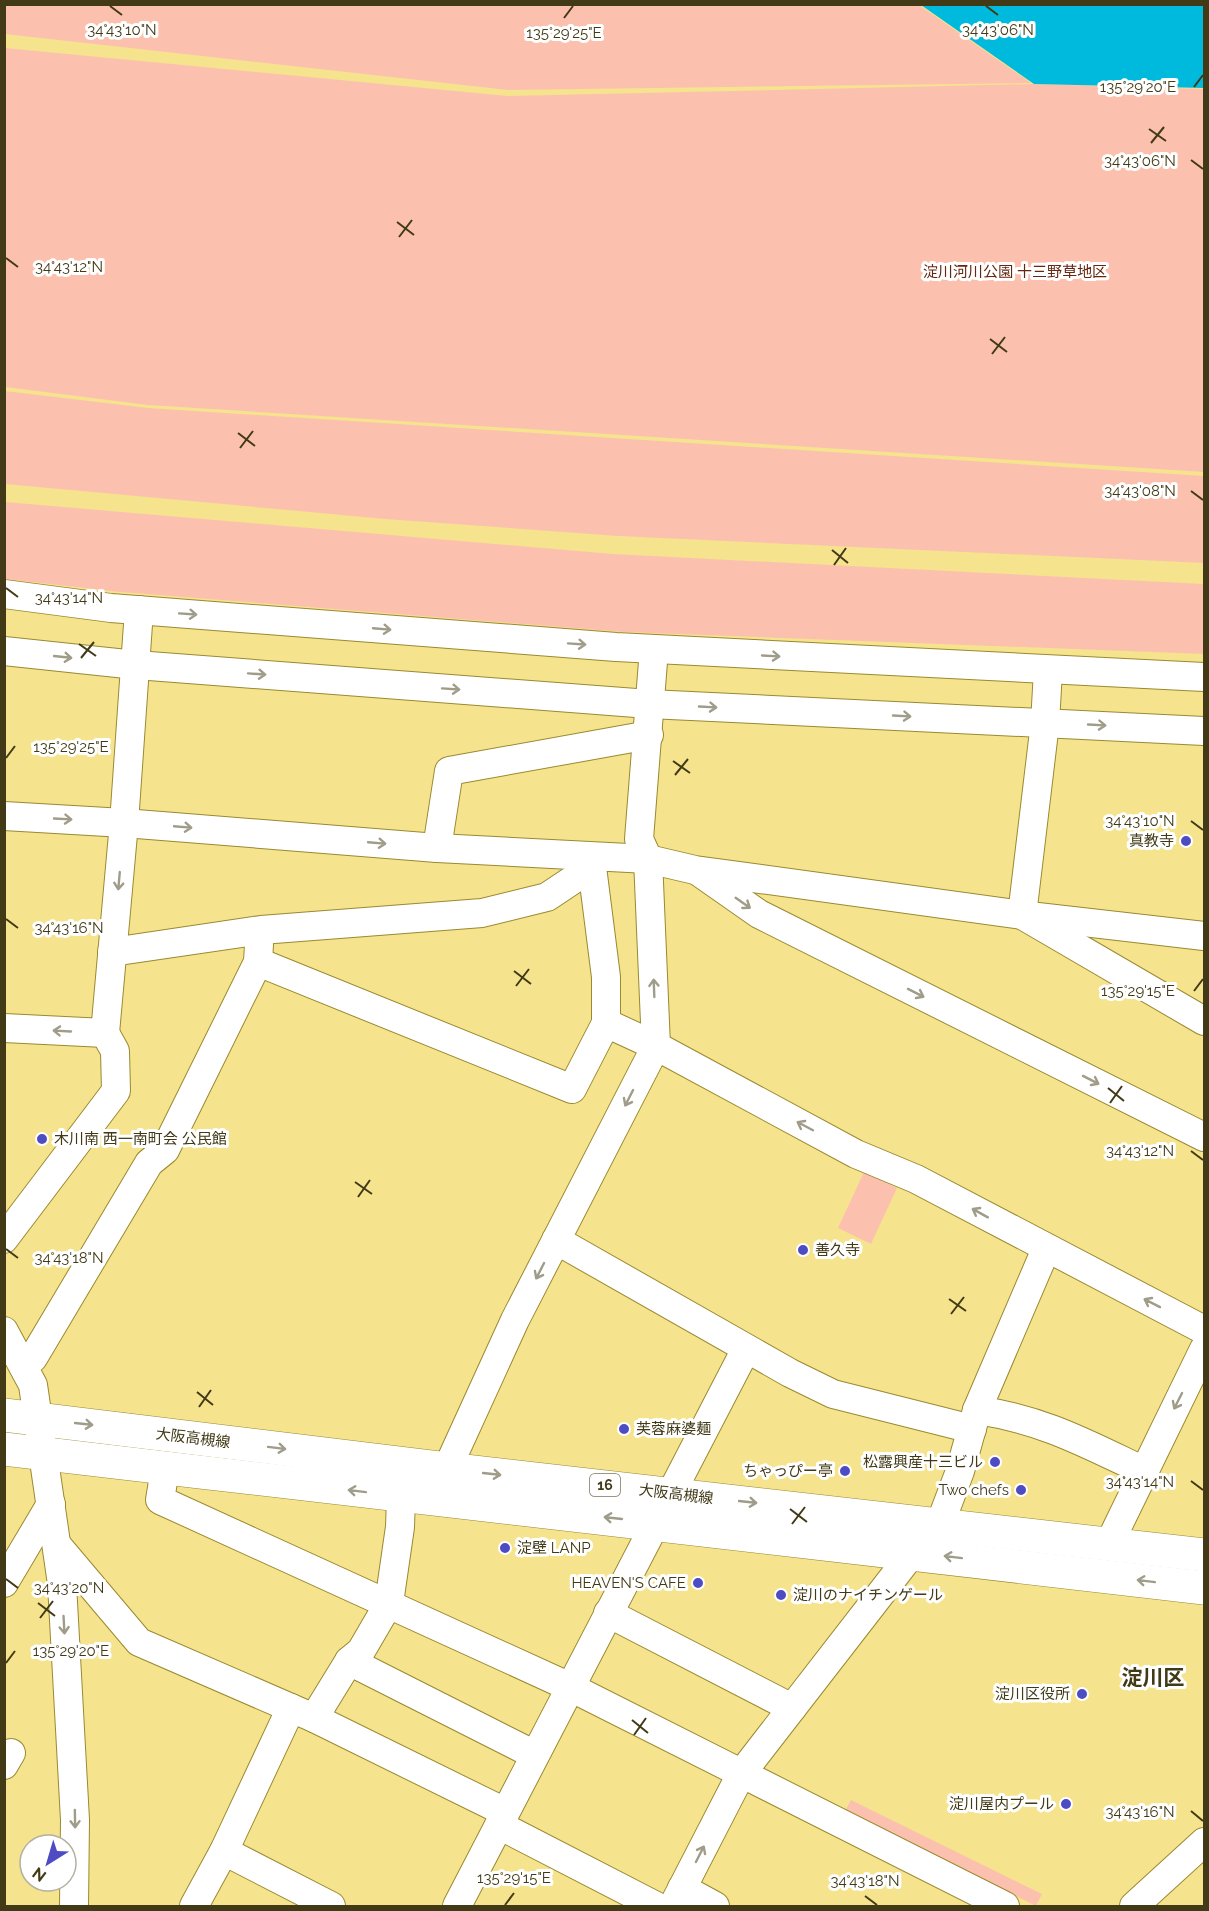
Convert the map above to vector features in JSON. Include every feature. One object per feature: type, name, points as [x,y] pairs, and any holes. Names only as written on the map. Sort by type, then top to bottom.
[{"type":"main road","name":"大阪高槻線","points":[[4,1415],[447,1469],[1204,1555]]},
{"type":"main road","name":"大阪高槻線","points":[[4,1449],[401,1497],[655,1522],[1204,1588]]},
{"type":"street","points":[[4,594],[139,610],[654,649],[1048,671],[1204,677]]},
{"type":"street","points":[[4,1239],[116,1091],[115,1051],[105,1033],[124,823],[139,610]]},
{"type":"street","points":[[447,1469],[515,1320],[656,1046],[648,859],[639,839],[654,649]]},
{"type":"street","points":[[4,651],[136,665],[649,704],[1204,730]]},
{"type":"street","points":[[1022,915],[1045,723],[1048,671]]},
{"type":"street","points":[[437,848],[449,771],[649,735]]},
{"type":"street","points":[[4,816],[124,823],[437,848],[592,863],[648,859],[695,870],[1022,915],[1204,936]]},
{"type":"street","points":[[112,951],[261,930],[482,913],[547,897],[592,863]]},
{"type":"street","points":[[258,962],[572,1089],[606,1023],[606,977],[592,863]]},
{"type":"street","points":[[695,870],[759,914],[1204,1137]]},
{"type":"street","points":[[1022,915],[1204,1021]]},
{"type":"street","points":[[24,1364],[33,1358],[149,1163],[165,1150],[258,962],[261,930]]},
{"type":"street","points":[[606,1023],[656,1046],[856,1154],[916,1179],[1204,1330]]},
{"type":"street","points":[[4,1028],[105,1033]]},
{"type":"street","points":[[556,1240],[746,1349],[833,1394],[974,1420],[1012,1416],[1061,1430],[1142,1470]]},
{"type":"street","points":[[940,1524],[960,1471],[974,1420],[1046,1249]]},
{"type":"street","points":[[4,1331],[24,1364],[33,1385],[62,1584],[75,1820],[74,1906]]},
{"type":"street","points":[[1109,1544],[1142,1470],[1204,1348]]},
{"type":"street","points":[[457,1906],[746,1349]]},
{"type":"street","points":[[165,1469],[160,1500],[570,1687],[1005,1906]]},
{"type":"street","points":[[194,1906],[302,1713],[361,1651],[389,1603],[400,1527],[401,1497]]},
{"type":"street","points":[[4,1583],[14,1545],[51,1504]]},
{"type":"street","points":[[57,1545],[139,1642],[302,1713],[502,1819],[656,1906]]},
{"type":"street","points":[[715,1906],[678,1897],[741,1774],[913,1552]]},
{"type":"street","points":[[608,1613],[792,1708]]},
{"type":"street","points":[[350,1661],[535,1755]]},
{"type":"street","points":[[1134,1906],[1204,1842]]},
{"type":"street","points":[[224,1851],[331,1906]]},
{"type":"green space","points":[[5,4],[919,5],[1031,83],[508,90],[5,34]]},
{"type":"green space","name":"淀川河川公園 十三野草地区","points":[[5,48],[508,96],[1034,84],[1204,89],[1204,472],[148,405],[5,387]]},
{"type":"green space","points":[[5,391],[148,408],[1204,476],[1204,563],[618,536],[385,519],[5,484]]},
{"type":"green space","points":[[5,502],[613,554],[1204,584],[1204,654],[624,632],[120,592],[5,579]]},
{"type":"green space","points":[[864,1172],[897,1188],[871,1244],[838,1228]]},
{"type":"green space","points":[[851,1800],[1042,1894],[1036,1906],[845,1811]]},
{"type":"water","points":[[921,5],[1204,5],[1204,88],[1034,84]]},
{"type":"place","name":"真教寺","points":[[1186,841]]},
{"type":"place","name":"木川南 西一南町会 公民館","points":[[42,1139]]},
{"type":"place","name":"善久寺","points":[[803,1250]]},
{"type":"place","name":"芙蓉麻婆麺","points":[[624,1429]]},
{"type":"place","name":"松露興産十三ビル","points":[[995,1462]]},
{"type":"place","name":"ちゃっぴー亭","points":[[845,1471]]},
{"type":"place","name":"Two chefs","points":[[1021,1490]]},
{"type":"place","name":"淀壁 LANP","points":[[505,1548]]},
{"type":"place","name":"HEAVEN'S CAFE","points":[[698,1583]]},
{"type":"place","name":"淀川のナイチンゲール","points":[[781,1595]]},
{"type":"place","name":"淀川区役所","points":[[1082,1694]]},
{"type":"place","name":"淀川屋内プール","points":[[1066,1804]]},
{"type":"district","name":"淀川区","points":[[1153,1677]]}]
